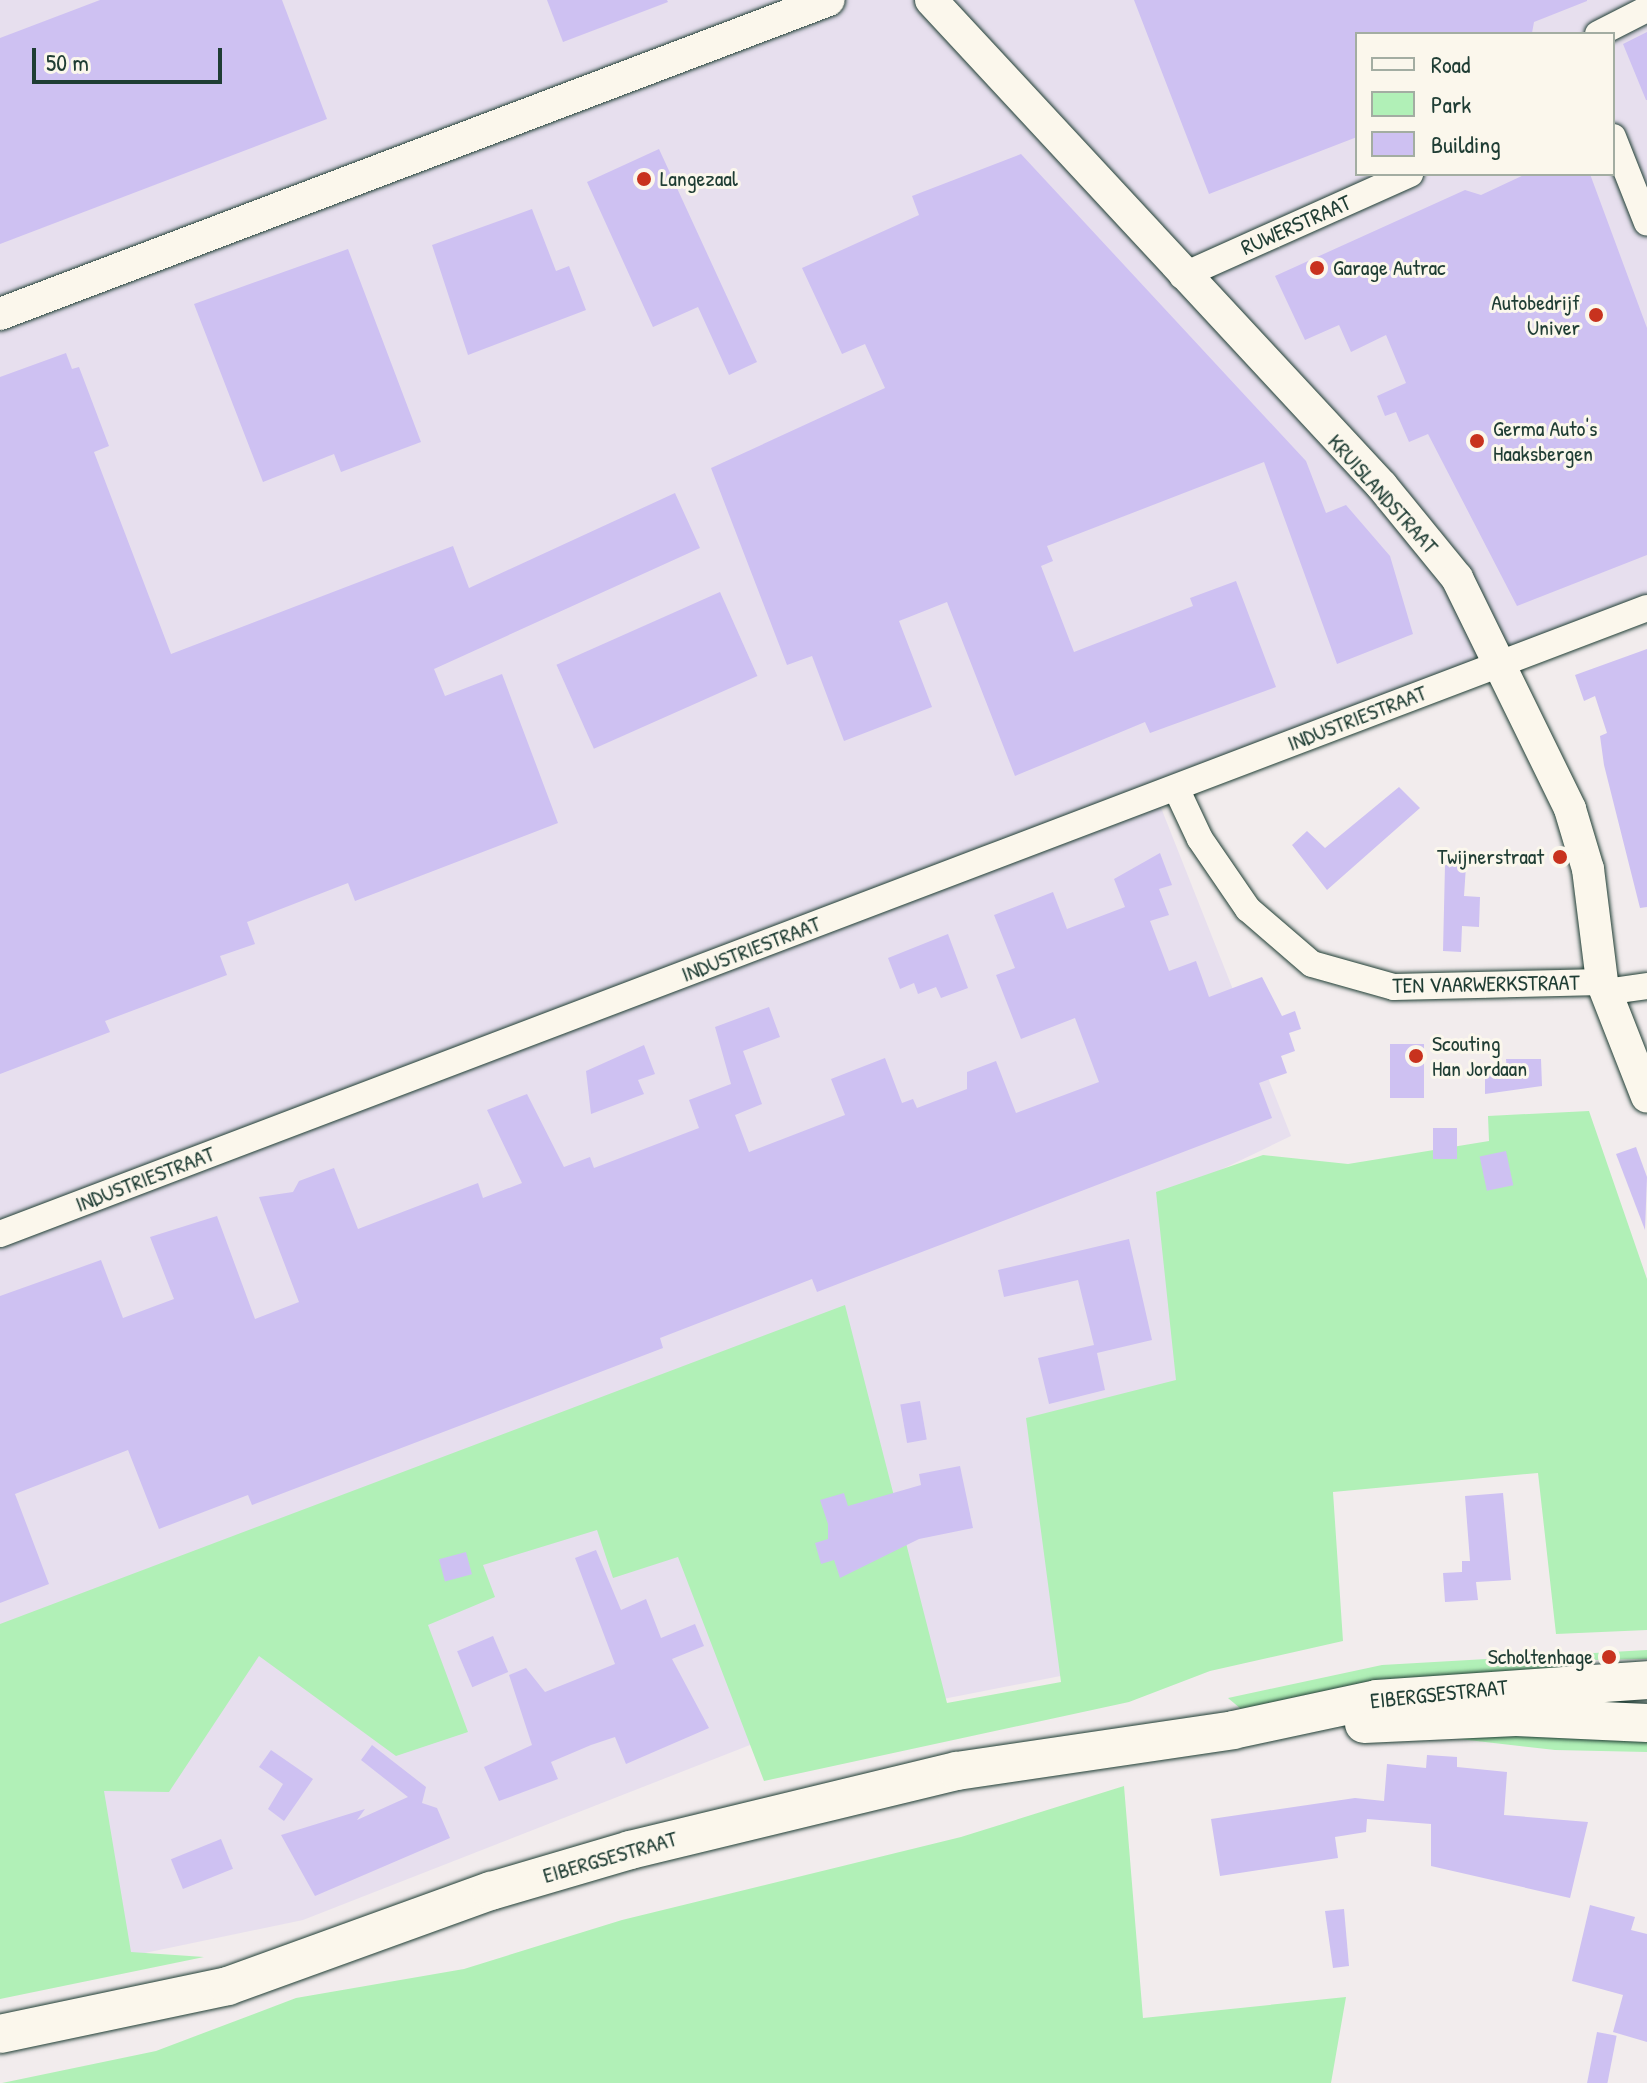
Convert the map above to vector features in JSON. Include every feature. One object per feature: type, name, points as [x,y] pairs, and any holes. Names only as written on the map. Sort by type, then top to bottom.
[{"type":"main road","name":"EIBERGSESTRAAT","points":[[0,2034],[228,1986],[491,1891],[781,1811],[957,1771],[1233,1730],[1377,1699],[1647,1680]]},
{"type":"main road","name":"EIBERGSESTRAAT","points":[[1233,1730],[1516,1717],[1647,1723]]},
{"type":"street","points":[[0,314],[829,0]]},
{"type":"street","name":"KRUISLANDSTRAAT","points":[[931,0],[1182,276],[1382,486],[1457,578],[1502,662],[1570,809],[1588,869],[1603,987],[1647,1097]]},
{"type":"street","points":[[1602,32],[1647,9]]},
{"type":"street","points":[[1615,142],[1647,223]]},
{"type":"street","name":"RUWERSTRAAT","points":[[1182,276],[1406,176]]},
{"type":"street","points":[[1502,662],[1647,608]]},
{"type":"street","name":"INDUSTRIESTRAAT","points":[[0,1234],[1502,662]]},
{"type":"street","name":"TEN VAARWERKSTRAAT","points":[[1176,788],[1200,839],[1248,909],[1312,964],[1394,987],[1647,986]]},
{"type":"shaded area","points":[[0,0],[1647,0],[1647,608],[1152,785],[1291,1136],[1187,1186],[1228,1643],[791,1729],[303,1920],[140,1954],[0,1958]]},
{"type":"green space","points":[[1589,1111],[1647,1279],[1647,1630],[1556,1634],[1538,1473],[1333,1492],[1343,1641],[1210,1671],[1129,1702],[764,1781],[678,1557],[613,1578],[597,1530],[483,1565],[495,1597],[428,1625],[468,1732],[396,1756],[259,1656],[169,1792],[104,1791],[131,1952],[204,1957],[0,1999],[0,1624],[845,1305],[947,1703],[1061,1682],[1026,1418],[1176,1380],[1156,1192],[1263,1155],[1348,1164],[1489,1141],[1488,1116]]},
{"type":"green space","points":[[1647,1650],[1647,1659],[1591,1660],[1542,1675],[1241,1709],[1228,1698],[1382,1665]]},
{"type":"green space","points":[[1399,1732],[1647,1733],[1647,1752],[1555,1750]]},
{"type":"green space","points":[[1124,1786],[1143,2018],[1346,1997],[1331,2083],[2,2083],[156,2051],[296,1998],[464,1969],[622,1920],[961,1837]]},
{"type":"building","points":[[100,0],[282,0],[327,119],[0,244],[0,38]]},
{"type":"building","points":[[547,0],[667,0],[668,2],[563,42]]},
{"type":"building","points":[[1134,0],[1587,0],[1534,22],[1532,32],[1355,32],[1355,138],[1209,194]]},
{"type":"building","points":[[1647,32],[1647,100],[1646,100],[1623,44]]},
{"type":"building","points":[[659,149],[757,362],[729,375],[698,307],[653,327],[587,182]]},
{"type":"building","points":[[1021,154],[1306,461],[1326,513],[1346,505],[1390,556],[1413,634],[1337,664],[1264,462],[1047,546],[1053,561],[1041,566],[1074,652],[1193,606],[1190,598],[1236,581],[1276,687],[1150,733],[1145,722],[1015,776],[947,602],[899,621],[932,707],[844,741],[812,656],[787,665],[711,468],[885,388],[865,344],[842,354],[802,268],[919,215],[912,196]]},
{"type":"building","points":[[1522,176],[1591,176],[1647,328],[1647,555],[1517,606],[1428,434],[1409,442],[1396,412],[1385,416],[1377,396],[1406,383],[1386,335],[1351,352],[1339,325],[1305,340],[1275,276],[1465,190],[1481,195]]},
{"type":"building","points":[[532,209],[556,271],[569,266],[586,310],[468,355],[432,245]]},
{"type":"building","points":[[348,249],[421,442],[341,472],[334,454],[263,482],[194,304]]},
{"type":"building","points":[[66,353],[72,369],[79,367],[109,446],[94,452],[171,654],[453,546],[469,588],[675,493],[700,548],[434,669],[445,696],[502,674],[558,823],[355,901],[348,883],[247,922],[255,944],[220,956],[227,975],[105,1021],[110,1032],[0,1074],[0,377]]},
{"type":"building","points":[[720,592],[757,676],[594,749],[556,665]]},
{"type":"building","points":[[1647,649],[1647,907],[1640,908],[1604,765],[1600,736],[1607,733],[1595,696],[1584,701],[1575,675]]},
{"type":"building","points":[[1399,787],[1420,808],[1327,890],[1292,845],[1307,831],[1325,848]]},
{"type":"building","points":[[1160,853],[1172,885],[1159,889],[1169,915],[1150,921],[1169,971],[1196,961],[1209,997],[1262,977],[1282,1016],[1295,1011],[1301,1029],[1289,1033],[1295,1051],[1281,1056],[1287,1073],[1259,1083],[1272,1118],[817,1292],[812,1279],[660,1338],[663,1348],[252,1505],[248,1495],[159,1529],[128,1450],[15,1494],[49,1584],[0,1603],[0,1296],[101,1260],[123,1318],[174,1299],[150,1237],[217,1216],[255,1319],[299,1302],[259,1197],[293,1192],[299,1181],[334,1168],[358,1229],[478,1183],[483,1198],[522,1183],[487,1110],[527,1094],[564,1167],[590,1157],[594,1168],[699,1128],[689,1100],[731,1084],[715,1027],[769,1007],[780,1037],[743,1051],[762,1104],[735,1115],[749,1152],[845,1115],[831,1079],[885,1058],[902,1103],[913,1099],[917,1108],[967,1089],[967,1072],[996,1061],[1016,1113],[1099,1082],[1075,1018],[1021,1039],[996,975],[1015,968],[994,915],[1053,892],[1067,929],[1125,907],[1114,879]]},
{"type":"building","points":[[1445,865],[1466,866],[1464,896],[1480,897],[1479,927],[1462,926],[1461,952],[1443,951]]},
{"type":"building","points":[[948,934],[968,988],[941,998],[936,987],[918,994],[914,983],[900,989],[888,958]]},
{"type":"building","points":[[1390,1044],[1424,1044],[1424,1098],[1390,1098]]},
{"type":"building","points":[[644,1045],[655,1074],[638,1080],[644,1094],[591,1114],[586,1071]]},
{"type":"building","points":[[1506,1059],[1541,1059],[1542,1086],[1485,1094],[1485,1073],[1507,1073]]},
{"type":"building","points":[[1433,1128],[1457,1128],[1457,1159],[1433,1159]]},
{"type":"building","points":[[1636,1147],[1647,1177],[1645,1230],[1616,1154]]},
{"type":"building","points":[[1506,1151],[1513,1185],[1487,1191],[1480,1157]]},
{"type":"building","points":[[1129,1239],[1152,1340],[1097,1353],[1105,1390],[1049,1404],[1038,1358],[1094,1345],[1078,1280],[1004,1297],[998,1270]]},
{"type":"building","points":[[920,1401],[927,1439],[907,1443],[900,1404]]},
{"type":"building","points":[[960,1466],[973,1528],[919,1539],[840,1578],[834,1560],[821,1564],[815,1543],[828,1539],[828,1524],[820,1500],[844,1493],[848,1506],[921,1485],[919,1474]]},
{"type":"building","points":[[1503,1493],[1511,1580],[1476,1582],[1478,1600],[1445,1602],[1443,1573],[1462,1572],[1462,1561],[1470,1561],[1465,1496]]},
{"type":"building","points":[[596,1550],[621,1610],[646,1599],[661,1638],[695,1624],[704,1646],[672,1659],[709,1728],[626,1764],[615,1737],[591,1745],[551,1762],[558,1779],[499,1801],[484,1767],[532,1745],[509,1675],[526,1668],[545,1692],[615,1664],[575,1558]]},
{"type":"building","points":[[466,1552],[472,1574],[445,1581],[439,1559]]},
{"type":"building","points":[[493,1636],[508,1672],[472,1687],[457,1651]]},
{"type":"building","points":[[372,1745],[426,1787],[422,1803],[437,1808],[450,1838],[315,1896],[281,1835],[365,1809],[357,1820],[408,1797],[361,1760]]},
{"type":"building","points":[[271,1750],[313,1779],[284,1821],[268,1809],[283,1784],[259,1767]]},
{"type":"building","points":[[1427,1755],[1457,1757],[1457,1767],[1507,1772],[1504,1815],[1588,1822],[1570,1898],[1431,1866],[1431,1824],[1367,1819],[1366,1832],[1335,1837],[1338,1858],[1220,1876],[1211,1819],[1355,1798],[1384,1801],[1387,1764],[1426,1768]]},
{"type":"building","points":[[221,1839],[233,1869],[183,1889],[171,1859]]},
{"type":"building","points":[[1590,1905],[1635,1917],[1631,1930],[1647,1934],[1647,2042],[1613,2032],[1623,1995],[1572,1981]]},
{"type":"building","points":[[1344,1909],[1349,1966],[1333,1968],[1325,1911]]},
{"type":"building","points":[[1597,2032],[1617,2036],[1607,2083],[1587,2083]]},
{"type":"place","name":"Langezaal","points":[[644,179]]},
{"type":"place","name":"Garage Autrac","points":[[1317,268]]},
{"type":"place","name":"Autobedrijf Univer","points":[[1596,315]]},
{"type":"place","name":"Germa Auto's Haaksbergen","points":[[1477,441]]},
{"type":"place","name":"Twijnerstraat","points":[[1560,857]]},
{"type":"place","name":"Scouting Han Jordaan","points":[[1416,1056]]},
{"type":"place","name":"Scholtenhage","points":[[1609,1657]]}]
